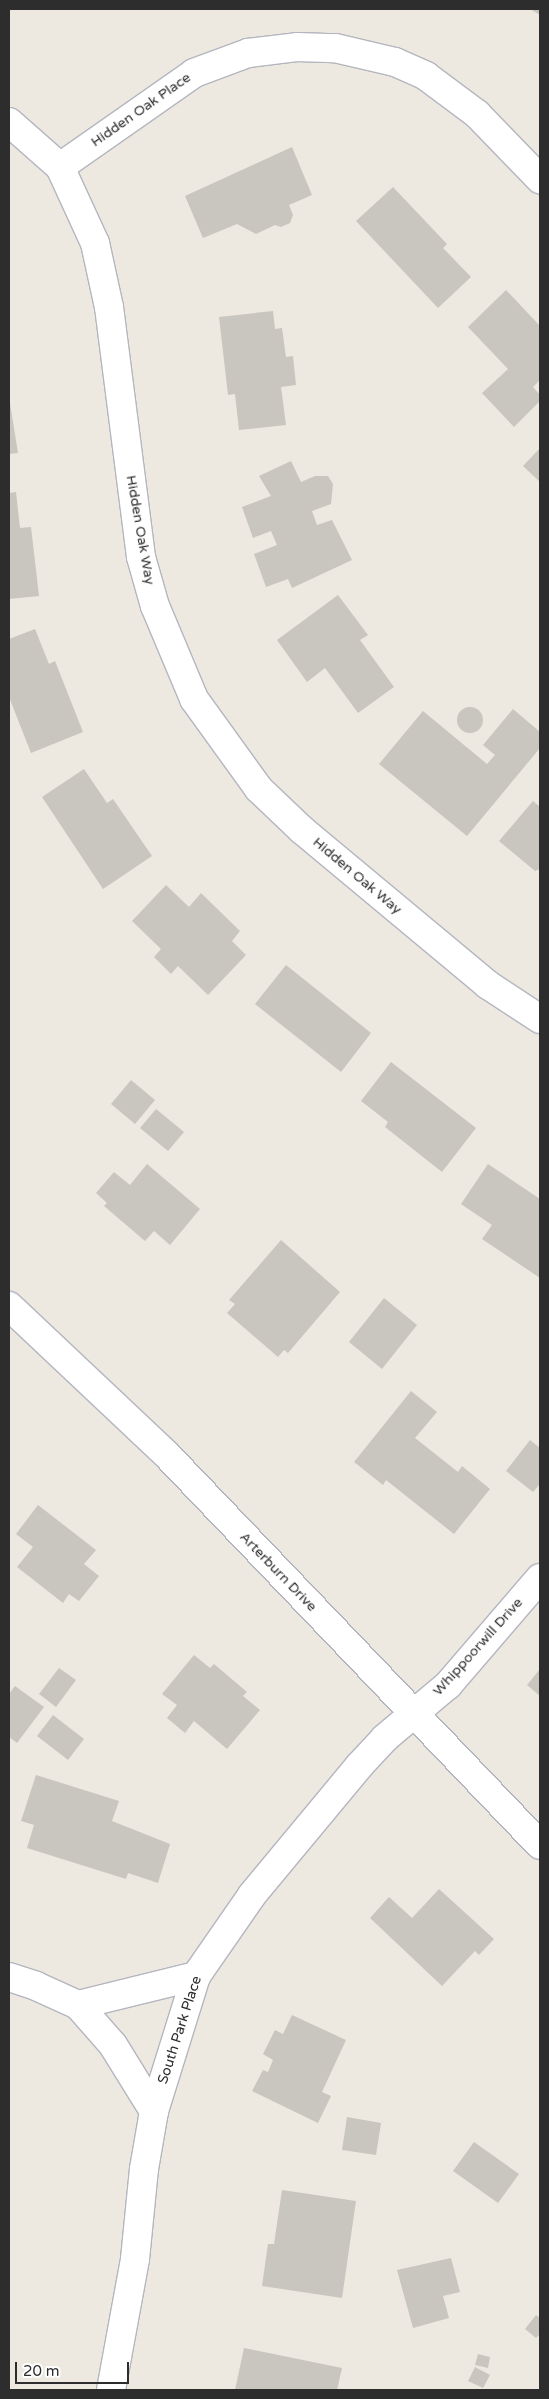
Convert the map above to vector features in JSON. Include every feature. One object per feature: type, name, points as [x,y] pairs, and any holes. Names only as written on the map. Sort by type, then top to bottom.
[{"type":"street","name":"Hidden Oak Place","points":[[60,167],[194,72],[248,53],[296,47],[325,48],[370,54],[426,76],[477,114],[540,179]]},
{"type":"street","name":"Hidden Oak Way","points":[[9,122],[60,167],[95,243],[109,307],[141,557],[155,606],[194,699],[259,789],[302,830],[488,985],[540,1019]]},
{"type":"street","name":"Arterburn Drive","points":[[9,1306],[165,1453],[540,1846]]},
{"type":"street","name":"Whippoorwill Drive","points":[[413,1714],[448,1685],[540,1578]]},
{"type":"street","name":"South Park Place","points":[[110,2390],[135,2258],[144,2169],[154,2111],[196,1976],[258,1887],[359,1766],[413,1714]]},
{"type":"street","points":[[78,2005],[196,1976]]},
{"type":"street","points":[[9,1977],[36,1986],[78,2005],[113,2045],[154,2111]]},
{"type":"building","points":[[530,9],[540,9],[540,15]]},
{"type":"building","points":[[292,147],[312,195],[289,205],[293,215],[290,223],[281,227],[275,225],[256,234],[237,224],[203,238],[185,196]]},
{"type":"building","points":[[393,187],[447,244],[443,248],[471,277],[438,308],[356,221]]},
{"type":"building","points":[[506,290],[540,326],[540,380],[533,387],[540,395],[540,401],[514,427],[482,393],[508,369],[468,327]]},
{"type":"building","points":[[273,311],[275,329],[282,328],[286,357],[293,356],[296,385],[281,387],[286,425],[239,430],[235,394],[228,395],[219,317]]},
{"type":"building","points":[[9,397],[18,453],[9,454]]},
{"type":"building","points":[[540,448],[540,482],[523,466]]},
{"type":"building","points":[[291,461],[301,482],[315,476],[328,476],[333,484],[331,504],[312,511],[317,525],[332,520],[352,560],[292,588],[288,579],[266,587],[254,554],[277,545],[271,531],[253,538],[242,507],[271,496],[259,476]]},
{"type":"building","points":[[16,492],[20,528],[31,527],[39,596],[9,599],[9,493]]},
{"type":"building","points":[[338,595],[368,635],[360,640],[394,687],[358,713],[325,668],[307,682],[277,640]]},
{"type":"building","points":[[35,629],[49,664],[55,661],[83,732],[31,753],[9,697],[9,639]]},
{"type":"building","points":[[470,707],[479,711],[483,720],[479,729],[470,733],[461,729],[457,720],[461,711]]},
{"type":"building","points":[[513,709],[540,732],[540,748],[467,836],[379,764],[423,711],[487,764],[495,755],[483,745]]},
{"type":"building","points":[[84,769],[107,803],[113,799],[152,856],[103,889],[42,797]]},
{"type":"building","points":[[533,801],[540,807],[540,869],[535,871],[499,841]]},
{"type":"building","points":[[166,885],[189,907],[201,893],[240,931],[232,941],[246,955],[208,995],[178,966],[171,974],[154,957],[161,949],[132,921]]},
{"type":"building","points":[[286,965],[371,1033],[341,1072],[255,1004]]},
{"type":"building","points":[[391,1062],[476,1128],[442,1172],[385,1127],[388,1122],[361,1101]]},
{"type":"building","points":[[131,1080],[155,1100],[135,1124],[111,1104]]},
{"type":"building","points":[[156,1109],[184,1132],[168,1151],[140,1128]]},
{"type":"building","points":[[147,1164],[200,1209],[170,1245],[154,1231],[145,1241],[104,1206],[107,1203],[96,1193],[114,1172],[130,1185]]},
{"type":"building","points":[[488,1164],[540,1199],[540,1278],[482,1239],[492,1225],[461,1204]]},
{"type":"building","points":[[281,1240],[340,1292],[288,1353],[284,1350],[278,1357],[227,1313],[235,1304],[229,1300]]},
{"type":"building","points":[[384,1298],[417,1325],[382,1369],[349,1342]]},
{"type":"building","points":[[411,1391],[437,1412],[415,1438],[458,1472],[462,1466],[490,1489],[454,1534],[386,1480],[383,1485],[354,1462]]},
{"type":"building","points":[[530,1440],[540,1448],[540,1484],[533,1492],[506,1471]]},
{"type":"building","points":[[38,1505],[96,1550],[84,1564],[99,1576],[79,1601],[69,1594],[63,1603],[17,1567],[33,1547],[16,1534]]},
{"type":"building","points":[[194,1655],[210,1668],[214,1664],[247,1692],[243,1696],[260,1710],[227,1749],[194,1721],[185,1733],[167,1718],[177,1705],[162,1694]]},
{"type":"building","points":[[59,1668],[76,1680],[56,1707],[39,1694]]},
{"type":"building","points":[[540,1669],[540,1696],[527,1685]]},
{"type":"building","points":[[15,1686],[44,1707],[17,1743],[9,1737],[9,1694]]},
{"type":"building","points":[[53,1715],[84,1739],[68,1760],[37,1736]]},
{"type":"building","points":[[36,1775],[119,1801],[112,1821],[170,1844],[158,1883],[128,1873],[126,1879],[27,1848],[34,1825],[21,1821]]},
{"type":"building","points":[[439,1889],[494,1939],[479,1955],[475,1951],[442,1986],[370,1918],[389,1897],[412,1918]]},
{"type":"building","points":[[292,2015],[346,2040],[322,2092],[331,2096],[318,2123],[252,2091],[263,2070],[268,2072],[273,2060],[263,2054],[275,2030],[283,2034]]},
{"type":"building","points":[[347,2117],[381,2123],[376,2155],[342,2150]]},
{"type":"building","points":[[474,2142],[519,2174],[498,2203],[453,2171]]},
{"type":"building","points":[[282,2190],[356,2201],[342,2298],[262,2286],[268,2244],[274,2244]]},
{"type":"building","points":[[451,2258],[460,2292],[443,2296],[449,2318],[413,2328],[397,2270]]},
{"type":"building","points":[[536,2315],[540,2318],[540,2334],[536,2338],[525,2329]]},
{"type":"building","points":[[244,2348],[342,2368],[337,2390],[235,2390]]},
{"type":"building","points":[[478,2354],[490,2357],[488,2368],[475,2365]]},
{"type":"building","points":[[475,2367],[490,2375],[483,2388],[468,2381]]}]
